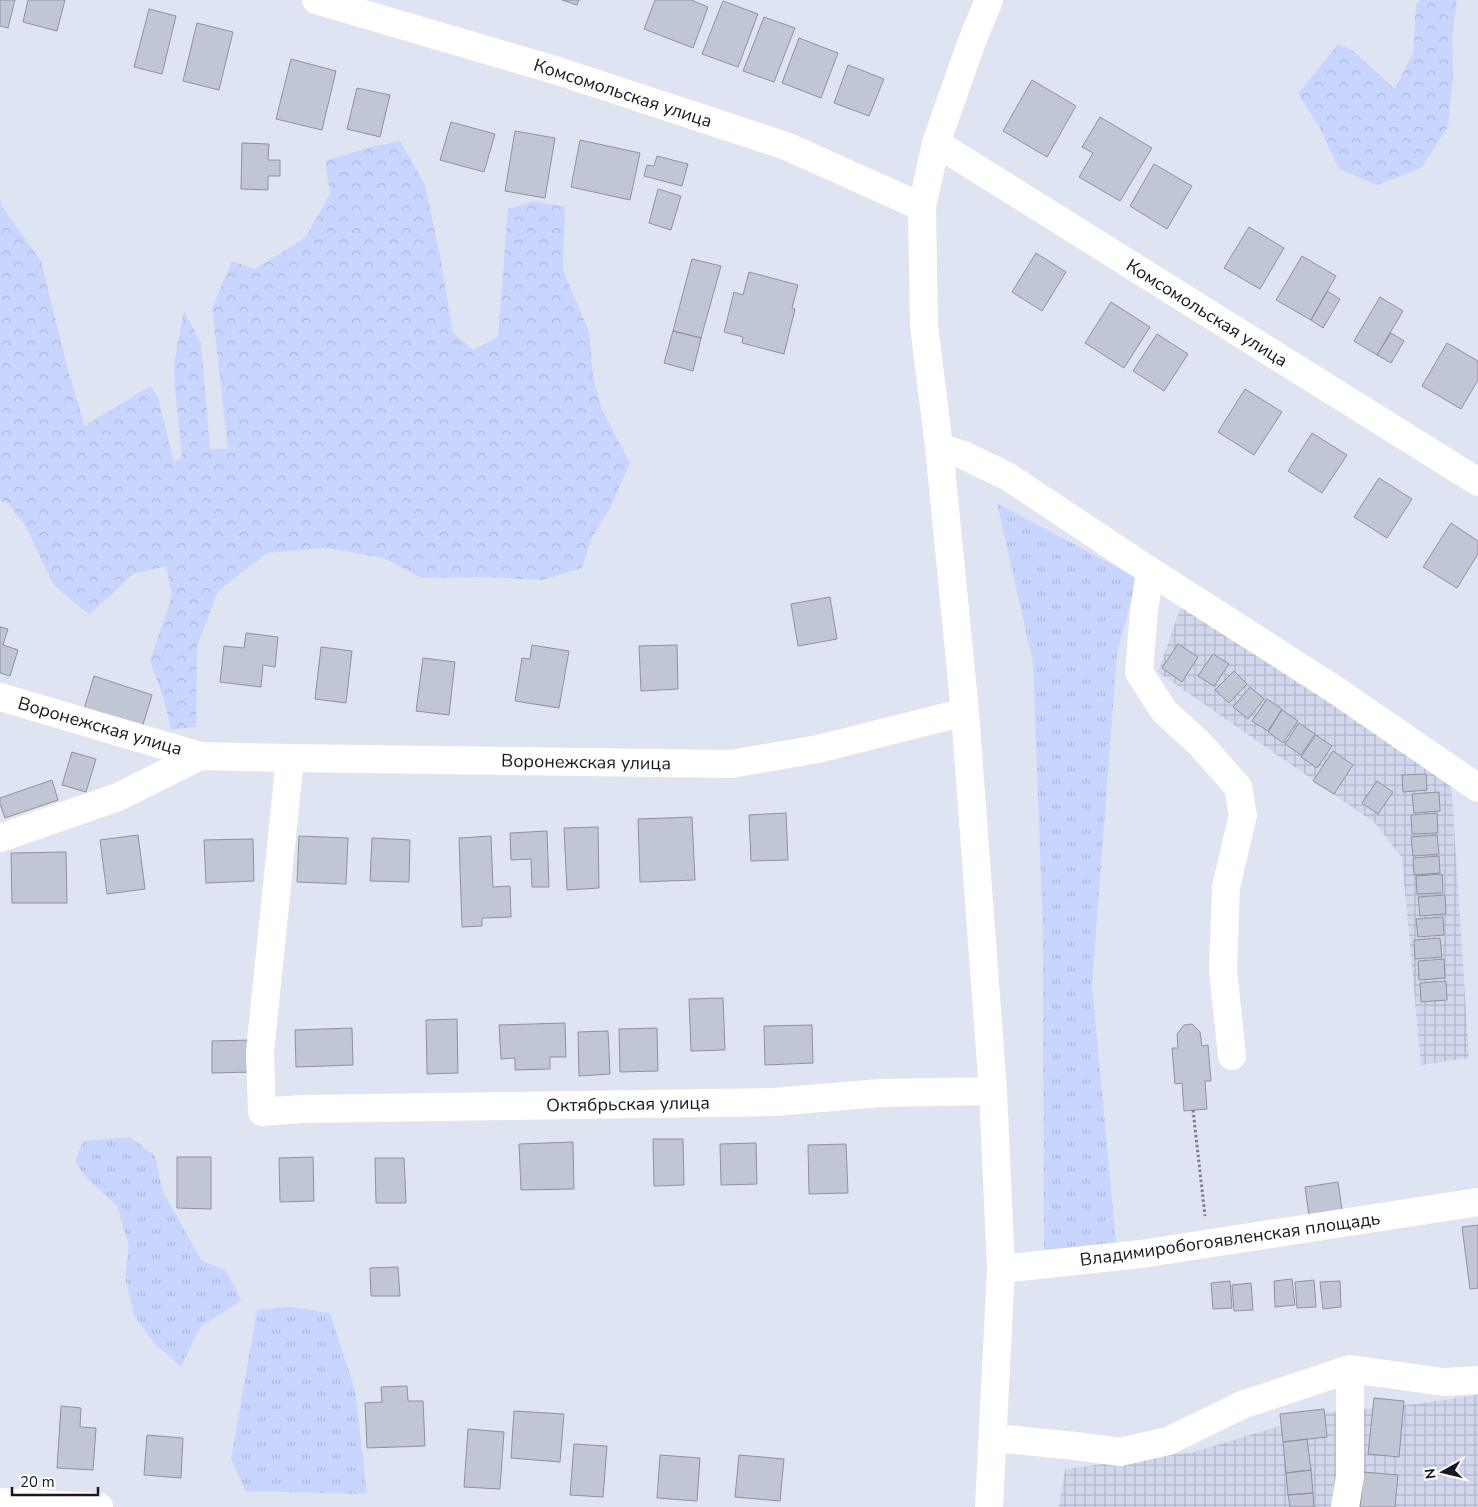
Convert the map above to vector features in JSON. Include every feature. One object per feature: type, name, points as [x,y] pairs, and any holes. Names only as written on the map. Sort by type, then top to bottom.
[{"type":"street","name":"Комсомольская улица","points":[[316,0],[558,71],[786,146],[922,207]]},
{"type":"street","points":[[987,1500],[994,1438],[1001,1269],[993,1091],[965,712],[939,447],[924,325],[922,207],[936,143],[971,44],[989,0]]},
{"type":"street","name":"Комсомольская улица","points":[[936,143],[1478,482]]},
{"type":"street","points":[[939,447],[960,454],[1007,476],[1150,571],[1334,689],[1478,788]]},
{"type":"street","points":[[1150,571],[1144,611],[1139,672],[1164,711],[1200,744],[1238,787],[1243,815],[1226,887],[1223,970],[1232,1056]]},
{"type":"street","name":"Воронежская улица","points":[[0,697],[200,756],[290,758],[732,764],[818,749],[965,712]]},
{"type":"street","name":"Воронежская улица","points":[[0,838],[118,797],[200,756]]},
{"type":"street","name":"Октябрьская улица","points":[[290,758],[260,1052],[262,1112],[301,1109],[774,1102],[880,1093],[993,1091]]},
{"type":"street","name":"Владимиробогоявленская площадь","points":[[1001,1269],[1141,1254],[1468,1204]]},
{"type":"street","points":[[994,1438],[1120,1452],[1168,1441],[1242,1405],[1350,1369],[1444,1382],[1478,1380]]},
{"type":"street","points":[[1345,1507],[1350,1477],[1350,1369]]},
{"type":"street","points":[[0,1502],[99,1507]]},
{"type":"path","points":[[1193,1110],[1208,1244]]},
{"type":"shaded area","points":[[1182,603],[1451,780],[1469,1058],[1421,1065],[1402,858],[1375,823],[1158,672]]},
{"type":"shaded area","points":[[1478,1395],[1478,1507],[1059,1507],[1065,1469],[1194,1452],[1322,1413],[1415,1404]]},
{"type":"green space","points":[[1420,0],[1457,0],[1452,36],[1453,77],[1448,127],[1421,168],[1377,185],[1339,169],[1320,128],[1298,94],[1338,44],[1353,51],[1395,89],[1413,53],[1416,5]]},
{"type":"green space","points":[[400,141],[425,185],[440,256],[453,333],[473,350],[498,337],[508,209],[534,201],[565,207],[563,270],[589,332],[593,376],[602,410],[630,463],[610,508],[591,539],[582,568],[542,580],[486,577],[422,578],[383,558],[328,548],[267,553],[218,591],[197,646],[196,727],[171,730],[163,696],[150,661],[172,596],[166,566],[133,574],[89,615],[53,584],[26,527],[9,504],[0,500],[0,197],[2,207],[41,261],[69,374],[85,426],[150,386],[158,397],[174,462],[182,457],[174,363],[184,311],[201,343],[210,449],[228,449],[212,308],[232,261],[255,269],[305,238],[330,194],[325,161],[367,148]]},
{"type":"green space","points":[[997,503],[1137,578],[1117,653],[1092,985],[1117,1253],[1044,1255],[1043,930],[1033,663]]},
{"type":"green space","points":[[130,1137],[155,1156],[163,1192],[202,1261],[226,1270],[241,1301],[200,1327],[181,1367],[154,1343],[134,1315],[125,1277],[129,1246],[117,1206],[84,1175],[75,1161],[83,1141]]},
{"type":"green space","points":[[290,1307],[330,1313],[355,1390],[367,1494],[246,1491],[231,1459],[257,1310]]},
{"type":"building","points":[[0,0],[15,0],[8,28],[0,26]]},
{"type":"building","points":[[28,0],[65,0],[57,31],[23,22]]},
{"type":"building","points":[[562,0],[579,0],[577,5]]},
{"type":"building","points":[[655,0],[691,0],[708,7],[693,48],[644,29]]},
{"type":"building","points":[[723,1],[758,14],[738,67],[702,54]]},
{"type":"building","points":[[149,9],[176,16],[162,74],[134,67]]},
{"type":"building","points":[[764,17],[795,28],[774,82],[743,71]]},
{"type":"building","points":[[197,23],[233,32],[219,90],[183,81]]},
{"type":"building","points":[[799,38],[838,53],[821,98],[782,83]]},
{"type":"building","points":[[291,59],[336,71],[322,130],[276,119]]},
{"type":"building","points":[[848,65],[884,79],[869,116],[834,103]]},
{"type":"building","points":[[1032,80],[1076,106],[1047,157],[1003,131]]},
{"type":"building","points":[[357,88],[390,95],[380,137],[347,129]]},
{"type":"building","points":[[1100,117],[1152,148],[1120,201],[1079,177],[1093,153],[1082,147]]},
{"type":"building","points":[[451,122],[495,134],[484,172],[440,160]]},
{"type":"building","points":[[515,131],[555,138],[545,198],[505,191]]},
{"type":"building","points":[[580,140],[640,153],[630,200],[571,187]]},
{"type":"building","points":[[242,143],[269,144],[268,160],[280,160],[280,176],[268,176],[268,190],[241,189]]},
{"type":"building","points":[[657,156],[688,164],[682,186],[644,176],[647,165],[654,166]]},
{"type":"building","points":[[1154,164],[1192,186],[1167,229],[1130,206]]},
{"type":"building","points":[[658,189],[681,196],[671,230],[649,223]]},
{"type":"building","points":[[1249,227],[1284,248],[1260,289],[1224,268]]},
{"type":"building","points":[[1036,253],[1066,272],[1042,311],[1012,292]]},
{"type":"building","points":[[1302,256],[1336,276],[1311,320],[1276,300]]},
{"type":"building","points":[[692,259],[721,266],[701,338],[673,331]]},
{"type":"building","points":[[749,272],[798,285],[792,308],[795,309],[784,354],[742,343],[743,337],[724,332],[734,292],[743,295]]},
{"type":"building","points":[[1327,291],[1340,299],[1323,328],[1311,320]]},
{"type":"building","points":[[1380,297],[1403,311],[1377,355],[1354,341]]},
{"type":"building","points":[[1111,302],[1150,327],[1124,368],[1085,343]]},
{"type":"building","points":[[673,331],[701,338],[693,371],[664,363]]},
{"type":"building","points":[[1391,333],[1404,341],[1391,363],[1377,355]]},
{"type":"building","points":[[1157,334],[1188,354],[1164,391],[1133,371]]},
{"type":"building","points":[[1447,343],[1478,361],[1478,380],[1461,409],[1422,386]]},
{"type":"building","points":[[1245,389],[1282,412],[1254,455],[1218,432]]},
{"type":"building","points":[[1312,433],[1347,455],[1322,493],[1288,471]]},
{"type":"building","points":[[1379,478],[1412,499],[1387,538],[1354,517]]},
{"type":"building","points":[[1451,523],[1478,541],[1478,554],[1457,588],[1423,567]]},
{"type":"building","points":[[830,597],[837,639],[798,646],[791,604]]},
{"type":"building","points":[[0,627],[8,629],[3,645],[18,650],[10,676],[0,673]]},
{"type":"building","points":[[246,633],[278,637],[275,667],[263,665],[261,687],[220,682],[224,646],[244,648]]},
{"type":"building","points":[[1178,644],[1198,657],[1182,682],[1162,668]]},
{"type":"building","points":[[532,645],[569,651],[559,708],[515,701],[522,658],[530,659]]},
{"type":"building","points":[[677,645],[678,689],[641,691],[639,646]]},
{"type":"building","points":[[321,647],[352,651],[346,703],[315,699]]},
{"type":"building","points":[[1213,654],[1229,664],[1214,686],[1198,676]]},
{"type":"building","points":[[423,658],[455,662],[449,715],[416,711]]},
{"type":"building","points":[[1234,671],[1247,684],[1229,703],[1215,690]]},
{"type":"building","points":[[94,676],[152,695],[142,728],[84,709]]},
{"type":"building","points":[[1250,687],[1264,699],[1248,719],[1233,707]]},
{"type":"building","points":[[1267,699],[1282,709],[1268,731],[1252,721]]},
{"type":"building","points":[[1282,710],[1298,721],[1283,743],[1268,732]]},
{"type":"building","points":[[1299,723],[1315,734],[1301,755],[1285,744]]},
{"type":"building","points":[[1316,735],[1332,746],[1317,768],[1301,757]]},
{"type":"building","points":[[1333,751],[1353,765],[1334,794],[1313,781]]},
{"type":"building","points":[[72,752],[96,759],[86,792],[62,785]]},
{"type":"building","points":[[1426,774],[1427,790],[1403,792],[1402,775]]},
{"type":"building","points":[[52,780],[58,800],[5,818],[0,798]]},
{"type":"building","points":[[1377,781],[1393,792],[1378,814],[1362,803]]},
{"type":"building","points":[[1439,792],[1440,811],[1414,813],[1412,794]]},
{"type":"building","points":[[786,813],[788,860],[751,861],[749,815]]},
{"type":"building","points":[[1437,813],[1438,833],[1412,834],[1411,815]]},
{"type":"building","points":[[692,817],[695,880],[640,882],[638,819]]},
{"type":"building","points":[[598,827],[599,888],[567,890],[564,828]]},
{"type":"building","points":[[547,831],[549,887],[532,887],[531,859],[511,860],[510,833]]},
{"type":"building","points":[[138,835],[145,889],[107,894],[100,840]]},
{"type":"building","points":[[1437,835],[1439,854],[1413,856],[1411,837]]},
{"type":"building","points":[[299,836],[348,838],[346,884],[297,882]]},
{"type":"building","points":[[491,836],[493,887],[510,886],[511,917],[482,918],[482,926],[462,927],[459,838]]},
{"type":"building","points":[[372,838],[410,840],[409,882],[370,881]]},
{"type":"building","points":[[253,839],[254,881],[206,883],[204,840]]},
{"type":"building","points":[[66,852],[67,903],[12,903],[11,853]]},
{"type":"building","points":[[1439,856],[1440,873],[1414,875],[1413,858]]},
{"type":"building","points":[[1442,874],[1443,893],[1417,894],[1416,876]]},
{"type":"building","points":[[1445,895],[1446,914],[1420,916],[1418,897]]},
{"type":"building","points":[[1443,917],[1444,935],[1418,937],[1416,919]]},
{"type":"building","points":[[1440,938],[1442,957],[1415,959],[1414,940]]},
{"type":"building","points":[[1444,959],[1445,978],[1419,980],[1418,961]]},
{"type":"building","points":[[1446,981],[1447,1000],[1421,1002],[1420,983]]},
{"type":"building","points":[[723,998],[725,1050],[691,1051],[689,999]]},
{"type":"building","points":[[457,1019],[458,1073],[427,1074],[426,1020]]},
{"type":"building","points":[[565,1023],[566,1057],[550,1057],[550,1069],[515,1070],[515,1058],[501,1059],[499,1025]]},
{"type":"building","points":[[1192,1024],[1200,1032],[1202,1046],[1208,1045],[1211,1081],[1205,1081],[1207,1109],[1184,1111],[1182,1083],[1175,1084],[1172,1048],[1178,1048],[1177,1034],[1184,1025]]},
{"type":"building","points":[[812,1025],[813,1063],[765,1065],[764,1026]]},
{"type":"building","points":[[352,1028],[353,1065],[296,1067],[295,1030]]},
{"type":"building","points":[[657,1028],[658,1071],[620,1072],[619,1029]]},
{"type":"building","points":[[608,1031],[610,1074],[579,1076],[578,1032]]},
{"type":"building","points":[[251,1040],[252,1072],[212,1073],[212,1041]]},
{"type":"building","points":[[653,1139],[683,1139],[684,1185],[654,1186]]},
{"type":"building","points":[[573,1142],[574,1189],[521,1190],[519,1144]]},
{"type":"building","points":[[756,1143],[757,1184],[721,1185],[720,1144]]},
{"type":"building","points":[[846,1144],[848,1193],[809,1194],[808,1145]]},
{"type":"building","points":[[177,1157],[211,1157],[211,1209],[177,1208]]},
{"type":"building","points":[[313,1157],[314,1201],[280,1202],[279,1158]]},
{"type":"building","points":[[375,1158],[404,1158],[406,1203],[376,1203]]},
{"type":"building","points":[[1338,1182],[1342,1210],[1309,1215],[1305,1187]]},
{"type":"building","points":[[1478,1225],[1478,1288],[1470,1289],[1462,1227]]},
{"type":"building","points":[[398,1267],[400,1296],[371,1296],[370,1268]]},
{"type":"building","points":[[1292,1279],[1295,1305],[1275,1307],[1274,1281]]},
{"type":"building","points":[[1314,1280],[1316,1307],[1297,1308],[1295,1282]]},
{"type":"building","points":[[1230,1281],[1232,1308],[1213,1309],[1211,1283]]},
{"type":"building","points":[[1340,1281],[1341,1307],[1323,1309],[1320,1282]]},
{"type":"building","points":[[1251,1283],[1253,1310],[1234,1311],[1232,1285]]},
{"type":"building","points":[[407,1386],[408,1401],[423,1401],[425,1446],[367,1448],[365,1403],[382,1402],[381,1387]]},
{"type":"building","points":[[1374,1398],[1404,1401],[1399,1457],[1368,1454]]},
{"type":"building","points":[[61,1406],[81,1408],[80,1427],[96,1428],[93,1470],[57,1468]]},
{"type":"building","points":[[1324,1409],[1327,1437],[1283,1442],[1280,1414]]},
{"type":"building","points":[[514,1411],[564,1414],[560,1462],[511,1458]]},
{"type":"building","points":[[468,1429],[504,1432],[500,1489],[464,1487]]},
{"type":"building","points":[[147,1435],[183,1438],[181,1478],[144,1475]]},
{"type":"building","points":[[1307,1439],[1311,1470],[1286,1473],[1283,1442]]},
{"type":"building","points":[[574,1444],[607,1446],[603,1497],[570,1495]]},
{"type":"building","points":[[660,1455],[700,1458],[697,1501],[657,1498]]},
{"type":"building","points":[[739,1455],[784,1459],[780,1501],[735,1497]]},
{"type":"building","points":[[1311,1470],[1313,1493],[1288,1495],[1286,1473]]},
{"type":"building","points":[[1364,1472],[1398,1475],[1395,1507],[1360,1507]]},
{"type":"building","points":[[1313,1493],[1314,1507],[1290,1507],[1288,1495]]}]
